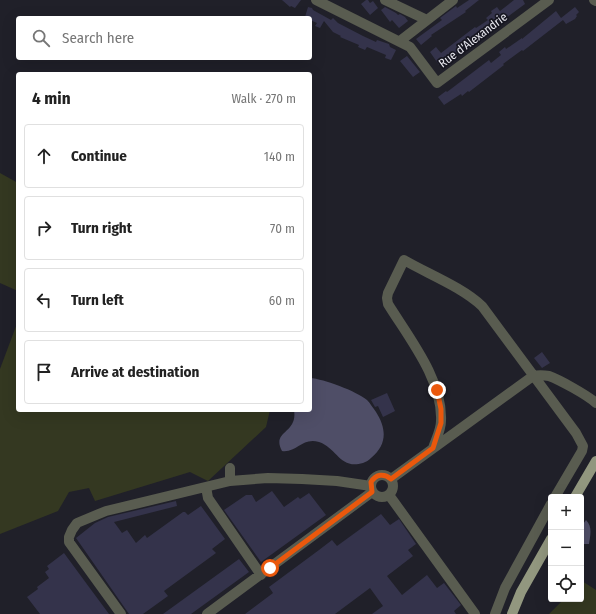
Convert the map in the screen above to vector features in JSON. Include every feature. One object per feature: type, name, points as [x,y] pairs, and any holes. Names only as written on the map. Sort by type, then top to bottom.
[{"type":"main road","points":[[577,494],[596,461]]},
{"type":"main road","points":[[512,614],[521,592],[548,544]]},
{"type":"street","name":"Rue d'Alexandrie","points":[[316,0],[410,47],[437,83],[549,0]]},
{"type":"street","points":[[385,0],[427,20]]},
{"type":"street","points":[[400,42],[453,0]]},
{"type":"street","points":[[433,448],[441,423],[441,409],[437,390],[431,373],[388,304],[387,298],[404,260],[475,300],[482,306],[576,433],[583,446],[582,451],[557,494]]},
{"type":"street","points":[[391,479],[533,376],[549,376],[595,401]]},
{"type":"street","points":[[230,468],[230,481]]},
{"type":"street","points":[[385,475],[391,479],[393,486],[389,495],[382,497],[375,495],[372,489],[373,480],[378,476],[385,475]]},
{"type":"street","points":[[121,614],[69,542],[69,537],[77,523],[106,511],[230,481],[268,478],[302,478],[336,481],[372,489]]},
{"type":"street","points":[[206,487],[208,498],[261,575]]},
{"type":"street","points":[[207,614],[261,575],[372,489]]},
{"type":"street","points":[[389,495],[475,614]]},
{"type":"street","points":[[495,614],[505,588],[548,509]]},
{"type":"green space","points":[[0,173],[16,182],[16,290],[0,283]]},
{"type":"green space","points":[[16,326],[16,412],[270,412],[266,427],[208,481],[190,472],[95,501],[89,488],[69,492],[58,511],[0,534],[0,369]]},
{"type":"green space","points":[[584,582],[596,590],[596,614],[549,614],[561,602],[584,602]]},
{"type":"water","points":[[312,378],[331,383],[348,389],[367,400],[380,418],[384,436],[383,442],[376,453],[368,460],[363,463],[355,464],[349,464],[344,461],[325,445],[319,442],[308,442],[292,450],[282,451],[280,439],[292,424],[294,412],[312,412]]},
{"type":"water","points":[[586,520],[590,526],[589,544],[584,544],[584,523]]},
{"type":"building","points":[[282,0],[301,0],[295,8],[290,7]]},
{"type":"building","points":[[366,0],[370,3],[373,1],[378,8],[370,15],[361,4]]},
{"type":"building","points":[[469,0],[479,0],[465,11],[466,12],[431,35],[432,36],[421,45],[416,39],[442,20],[440,18],[456,6],[457,8]]},
{"type":"building","points":[[514,0],[523,0],[525,4],[453,57],[452,55],[439,65],[430,52],[436,47],[441,53],[475,27],[476,28],[488,20],[486,18],[492,13],[491,11],[497,7],[500,11]]},
{"type":"building","points":[[308,7],[312,8],[331,20],[333,18],[338,23],[363,36],[376,42],[377,40],[389,44],[390,47],[396,50],[391,60],[385,58],[386,55],[367,47],[365,50],[358,47],[359,45],[340,37],[341,36],[333,32],[324,21],[320,28],[315,26],[317,23],[312,21],[312,16],[305,16]]},
{"type":"building","points":[[385,7],[398,15],[400,14],[405,17],[408,21],[399,28],[392,20],[390,22],[381,10]]},
{"type":"building","points":[[575,7],[579,12],[575,19],[566,24],[563,20],[523,51],[522,50],[503,64],[504,65],[469,92],[468,91],[462,96],[461,94],[444,105],[438,97],[446,91],[447,92],[489,60],[491,63],[501,55],[499,52],[505,47],[506,49],[522,39],[556,11],[561,18]]},
{"type":"building","points":[[407,56],[420,72],[413,77],[400,61]]},
{"type":"building","points":[[542,352],[550,363],[542,368],[534,358]]},
{"type":"building","points":[[387,393],[395,411],[383,417],[378,406],[375,407],[371,400]]},
{"type":"building","points":[[272,491],[284,507],[298,497],[300,499],[309,493],[326,515],[261,562],[224,510],[246,495],[252,495],[256,502]]},
{"type":"building","points":[[176,501],[177,506],[114,522],[122,533],[127,530],[136,543],[145,535],[147,538],[183,512],[188,515],[201,506],[225,539],[212,549],[216,553],[164,591],[168,596],[143,614],[129,614],[76,538],[95,523],[108,517]]},
{"type":"building","points":[[381,514],[390,525],[399,519],[416,544],[408,550],[413,556],[387,576],[402,595],[427,575],[437,588],[444,583],[461,605],[454,611],[456,614],[372,614],[383,606],[370,588],[335,614],[245,614],[273,593],[269,587],[332,540],[337,546]]},
{"type":"building","points":[[64,553],[109,614],[40,614],[27,597],[49,578],[45,572],[49,569],[47,566]]},
{"type":"building","points":[[239,559],[249,572],[191,614],[163,614]]},
{"type":"route","points":[[270,568],[372,492],[371,482],[375,477],[385,475],[391,479],[433,448],[441,423],[441,409],[437,390]]}]
